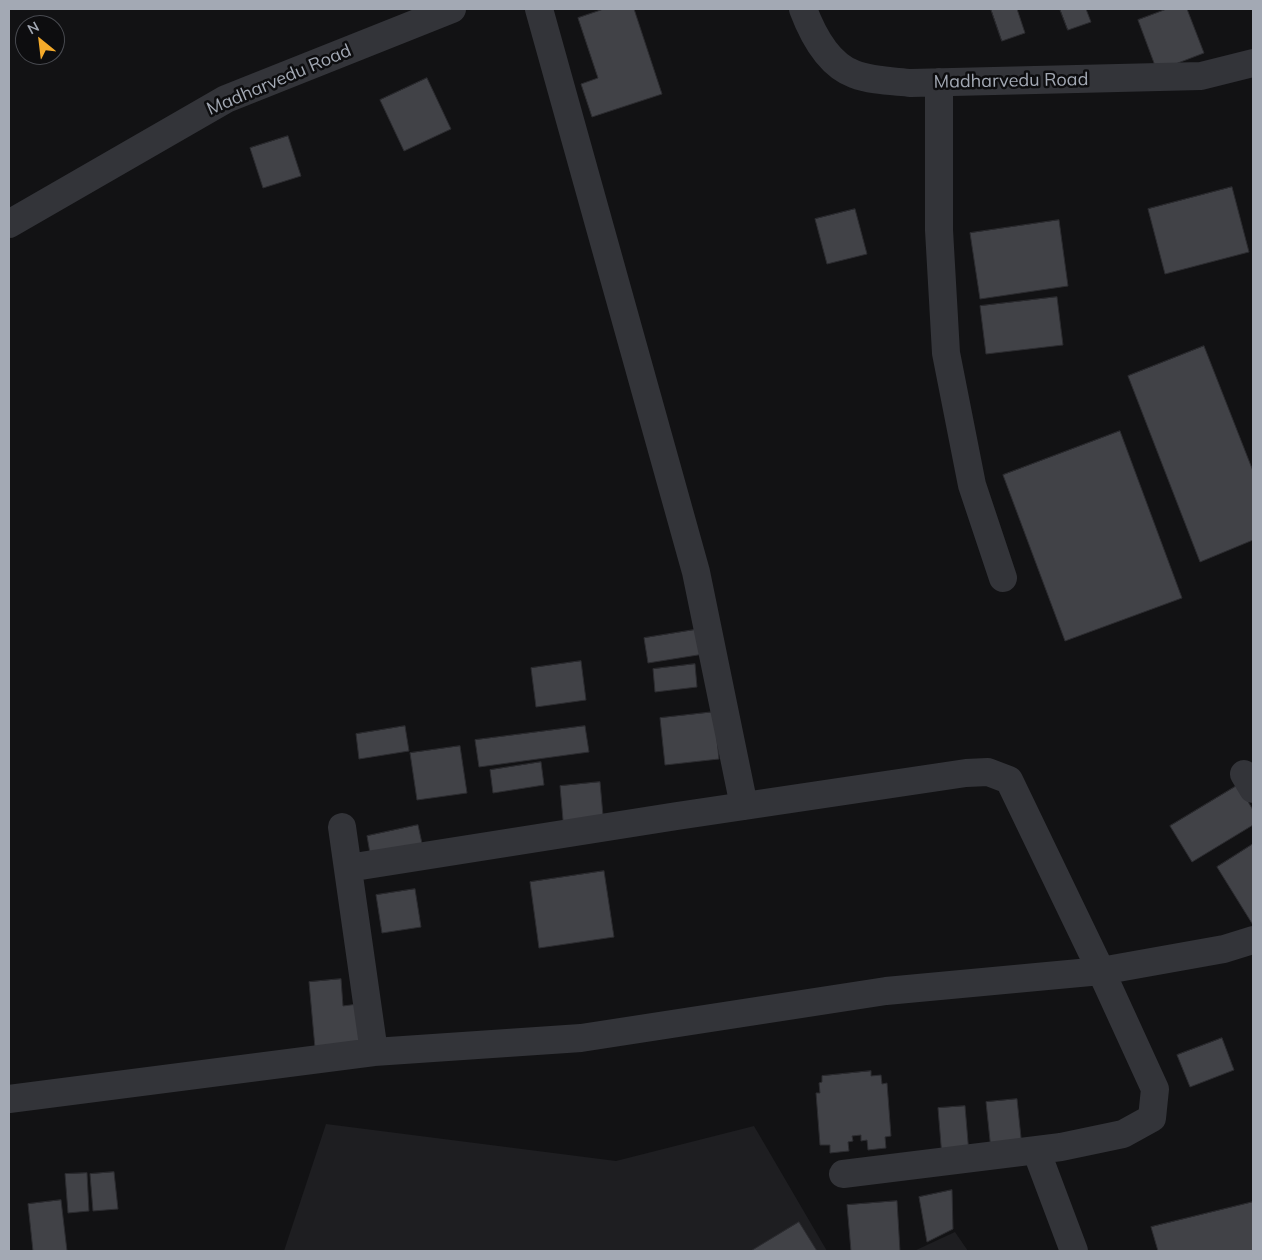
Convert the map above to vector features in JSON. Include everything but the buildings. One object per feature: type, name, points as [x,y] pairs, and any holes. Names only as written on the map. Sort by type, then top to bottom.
[{"type":"street","name":"Madharvedu Road","points":[[9,224],[226,99],[452,9]]},
{"type":"street","points":[[539,9],[696,572],[744,806]]},
{"type":"street","name":"Madharvedu Road","points":[[803,9],[811,29],[825,52],[842,68],[852,74],[874,80],[911,83],[1201,76],[1253,64]]},
{"type":"street","points":[[939,82],[939,230],[946,353],[972,485],[1003,578]]},
{"type":"street","points":[[348,868],[966,773],[988,772],[1009,780],[1101,971],[1155,1089],[1152,1118],[1123,1134],[1061,1147],[842,1174]]},
{"type":"street","points":[[342,827],[374,1052]]},
{"type":"street","points":[[9,1099],[374,1052],[580,1038],[886,991],[1101,971],[1224,948],[1253,940]]},
{"type":"street","points":[[1036,1150],[1074,1251]]},
{"type":"shaded area","points":[[326,1124],[616,1161],[754,1126],[827,1251],[284,1251]]},
{"type":"shaded area","points":[[955,1232],[968,1251],[914,1251],[942,1238]]}]
